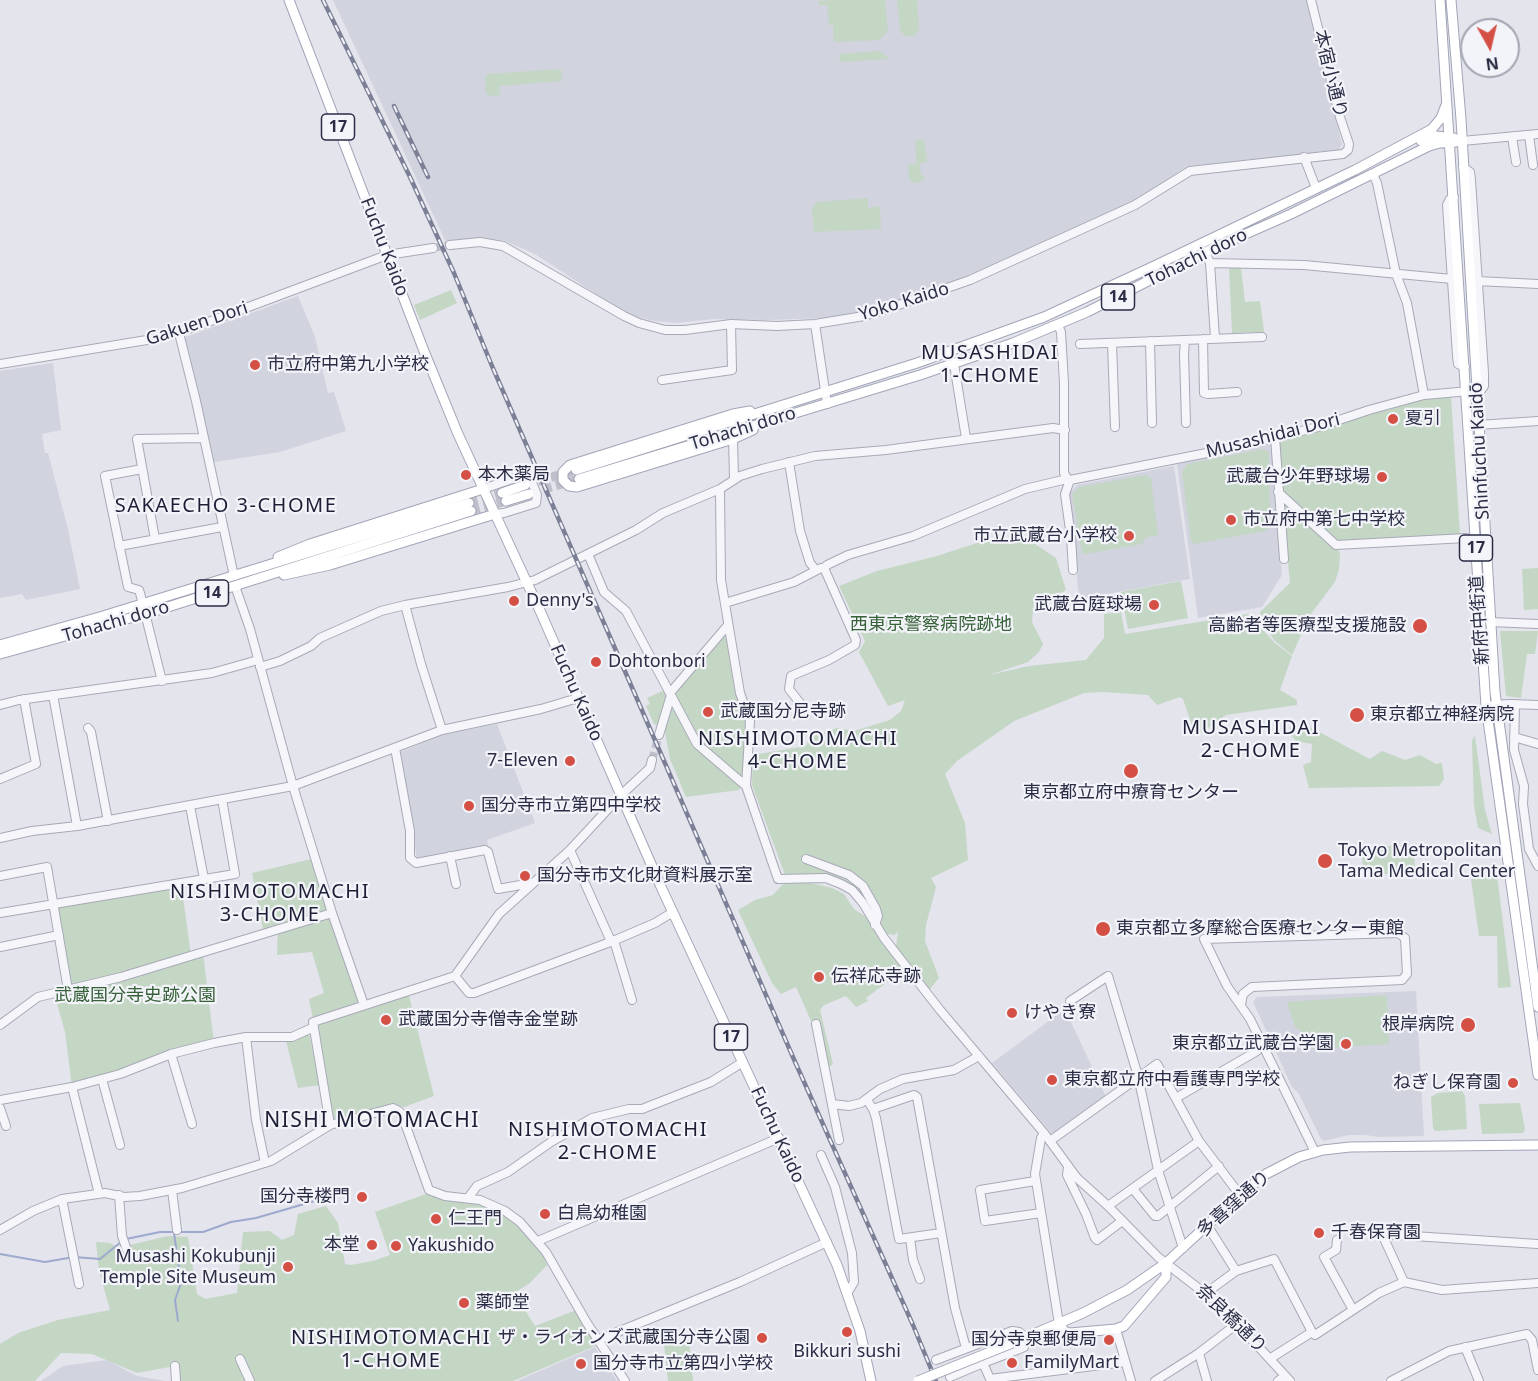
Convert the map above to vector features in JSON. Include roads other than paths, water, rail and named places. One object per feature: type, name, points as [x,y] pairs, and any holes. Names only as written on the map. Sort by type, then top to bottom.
[{"type":"main road","name":"Fuchu Kaido","points":[[289,0],[424,351],[483,489],[673,912],[827,1242],[848,1292],[860,1330],[871,1381]]},
{"type":"main road","name":"Shinfuchu Kaidō","points":[[1440,0],[1465,367],[1478,424],[1490,622],[1491,705],[1538,1075]]},
{"type":"main road","name":"Shinfuchu Kaidō","points":[[1451,0],[1462,141],[1471,390]]},
{"type":"main road","name":"Tohachi doro","points":[[1448,101],[1443,115],[1432,129],[1355,170],[1076,302],[973,344],[578,474],[827,404],[954,364],[1040,332],[1433,144],[1451,139]]},
{"type":"main road","name":"Tohachi doro","points":[[1355,170],[1370,166],[1425,138],[1436,136],[1462,141]]},
{"type":"main road","points":[[1076,302],[1073,307],[1078,311],[1107,297],[1140,286]]},
{"type":"main road","points":[[973,344],[1042,324],[1044,327],[1040,332]]},
{"type":"main road","name":"新府中街道","points":[[1471,390],[1491,705]]},
{"type":"main road","name":"14","points":[[771,420],[733,439],[577,487],[569,486],[563,480],[563,472],[570,465],[733,414],[776,407]]},
{"type":"main road","name":"14","points":[[253,575],[310,544],[483,489]]},
{"type":"main road","points":[[504,497],[527,490]]},
{"type":"main road","name":"Tohachi doro","points":[[0,645],[168,596],[235,581],[470,507]]},
{"type":"main road","name":"14","points":[[253,575],[330,565],[495,514]]},
{"type":"main road","name":"Tohachi doro","points":[[0,654],[146,614],[213,592],[235,581]]},
{"type":"main road","points":[[168,596],[165,599],[166,602],[213,592]]},
{"type":"main road","name":"Shinfuchu Kaidō","points":[[1491,705],[1538,1007]]},
{"type":"main road","name":"多喜窪通り","points":[[918,1381],[1059,1324],[1113,1299],[1166,1263],[1240,1195],[1279,1166],[1315,1152],[1350,1146],[1538,1145]]},
{"type":"main road","points":[[1059,1324],[1065,1332],[1070,1333],[1116,1329],[1125,1326],[1166,1277],[1166,1263]]},
{"type":"street","name":"本宿小通り","points":[[1311,0],[1349,147]]},
{"type":"street","points":[[1462,141],[1534,135],[1533,165]]},
{"type":"street","points":[[1512,137],[1516,162]]},
{"type":"street","name":"Yoko Kaido","points":[[450,245],[480,242],[503,246],[624,316],[648,327],[674,330],[731,324],[777,326],[815,324],[876,313],[970,280],[1134,205],[1190,171],[1337,155],[1343,154],[1349,147]]},
{"type":"street","points":[[1304,157],[1317,188]]},
{"type":"street","points":[[1463,167],[1470,172],[1484,378],[1483,388],[1471,390]]},
{"type":"street","points":[[1373,174],[1377,183],[1396,274],[1407,303],[1424,395]]},
{"type":"street","points":[[1454,197],[1450,199],[1447,206],[1457,362],[1460,366],[1465,367]]},
{"type":"street","points":[[387,255],[433,248]]},
{"type":"street","points":[[1205,252],[1210,263],[1215,339]]},
{"type":"street","name":"Gakuen Dori","points":[[0,364],[137,343],[179,333],[387,255]]},
{"type":"street","points":[[1210,263],[1304,265],[1452,279]]},
{"type":"street","points":[[1477,281],[1538,284]]},
{"type":"street","points":[[662,380],[732,370],[731,324]]},
{"type":"street","points":[[815,324],[827,404]]},
{"type":"street","points":[[1058,325],[1063,354],[1064,473],[1068,479],[1065,494],[1073,570]]},
{"type":"street","points":[[179,333],[235,581],[293,786],[364,1005]]},
{"type":"street","points":[[1080,344],[1262,337]]},
{"type":"street","points":[[1203,339],[1204,393],[1238,392]]},
{"type":"street","points":[[1185,340],[1186,423]]},
{"type":"street","points":[[1150,341],[1152,423]]},
{"type":"street","points":[[1112,343],[1115,427]]},
{"type":"street","points":[[954,364],[966,438]]},
{"type":"street","name":"Musashidai Dori","points":[[725,603],[794,582],[848,555],[913,536],[1025,489],[1232,448],[1318,427],[1424,395],[1471,390]]},
{"type":"street","points":[[1478,424],[1538,421]]},
{"type":"street","points":[[0,705],[24,699],[162,681],[280,661],[311,646],[320,638],[381,611],[405,604],[439,600],[526,583],[636,530],[663,513],[720,489],[734,479],[789,462],[815,456],[886,450],[966,438],[1053,428],[1065,430]]},
{"type":"street","points":[[1275,437],[1284,559]]},
{"type":"street","points":[[155,539],[137,439],[204,438]]},
{"type":"street","points":[[733,439],[734,479]]},
{"type":"street","points":[[789,462],[800,531],[810,563],[820,569],[856,640],[855,645],[829,660],[791,676],[789,689],[800,702],[806,715]]},
{"type":"street","points":[[141,469],[105,476],[128,587],[138,590],[162,681]]},
{"type":"street","points":[[483,489],[524,475],[531,480],[537,495],[536,503],[495,514]]},
{"type":"street","points":[[720,489],[722,580],[740,693],[750,721],[746,786],[778,879],[826,878],[842,884],[857,896],[875,925],[940,1010],[1050,1141],[1068,1167],[1067,1175],[1095,1239],[1097,1240],[1122,1221]]},
{"type":"street","points":[[1278,492],[1336,545],[1466,538]]},
{"type":"street","points":[[119,546],[222,527]]},
{"type":"street","points":[[588,554],[604,592],[626,611],[697,744],[746,786]]},
{"type":"street","points":[[405,604],[442,730]]},
{"type":"street","points":[[1490,622],[1538,624]]},
{"type":"street","points":[[659,735],[670,694],[728,625]]},
{"type":"street","points":[[53,695],[77,826]]},
{"type":"street","points":[[0,838],[32,831],[108,821],[293,786],[442,730],[541,709],[578,698]]},
{"type":"street","points":[[0,779],[36,764],[24,699]]},
{"type":"street","points":[[1515,704],[1514,750],[1524,786],[1525,828],[1528,849],[1538,866]]},
{"type":"street","points":[[1491,705],[1538,705]]},
{"type":"street","points":[[88,728],[91,732],[108,821]]},
{"type":"street","points":[[1514,737],[1538,744]]},
{"type":"street","points":[[395,748],[410,831],[410,858],[416,863],[485,850],[488,852],[498,889],[534,883]]},
{"type":"street","points":[[330,1125],[312,1028],[313,1022],[455,976],[500,914],[570,850],[621,795],[650,768],[652,760]]},
{"type":"street","points":[[0,913],[235,874],[222,799]]},
{"type":"street","points":[[190,806],[204,879]]},
{"type":"street","points":[[570,850],[613,941],[632,1000]]},
{"type":"street","points":[[450,856],[456,884]]},
{"type":"street","points":[[806,859],[849,875],[863,886],[876,909],[878,916],[875,925]]},
{"type":"street","points":[[0,876],[47,867],[68,990]]},
{"type":"street","points":[[455,976],[471,994],[613,941],[655,923],[673,912]]},
{"type":"street","points":[[0,1025],[38,997],[121,978],[333,913]]},
{"type":"street","points":[[1228,988],[1402,980],[1407,974],[1403,934],[1204,939],[1228,988],[1241,1005],[1315,1152]]},
{"type":"street","points":[[0,947],[59,935]]},
{"type":"street","points":[[1212,956],[1216,944],[1223,939]]},
{"type":"street","points":[[1070,1001],[1108,976],[1138,1076],[1158,1170],[1183,1248]]},
{"type":"street","points":[[1241,1005],[1243,994],[1252,987]]},
{"type":"street","points":[[816,1024],[839,1140]]},
{"type":"street","points":[[0,1100],[102,1079],[171,1054],[246,1037],[292,1036],[312,1028]]},
{"type":"street","points":[[246,1037],[256,1120],[265,1163]]},
{"type":"street","points":[[1176,1098],[1257,1051]]},
{"type":"street","points":[[171,1054],[192,1125]]},
{"type":"street","points":[[832,1104],[849,1106],[867,1100],[880,1089],[903,1079],[954,1070],[979,1056]]},
{"type":"street","points":[[468,1198],[477,1186],[508,1172],[551,1142],[592,1118],[630,1109],[642,1109],[711,1082],[743,1062]]},
{"type":"street","points":[[1050,1141],[1157,1064],[1199,1141],[1240,1195]]},
{"type":"street","points":[[102,1079],[120,1145]]},
{"type":"street","points":[[72,1087],[99,1194]]},
{"type":"street","points":[[873,1109],[914,1095],[917,1097],[941,1233],[966,1348]]},
{"type":"street","points":[[867,1100],[873,1109],[895,1207],[899,1239],[941,1233]]},
{"type":"street","points":[[0,1108],[6,1126]]},
{"type":"street","points":[[0,1230],[33,1211],[62,1199],[99,1194],[134,1197],[172,1190],[265,1163],[330,1125],[393,1108],[399,1111],[429,1190],[445,1196],[486,1202],[505,1211],[520,1222],[538,1241],[625,1381]]},
{"type":"street","points":[[1044,1133],[1041,1138],[1035,1181],[1059,1324]]},
{"type":"street","points":[[538,1241],[779,1138]]},
{"type":"street","points":[[1108,1206],[1199,1141]]},
{"type":"street","points":[[821,1155],[835,1187],[852,1253],[854,1282],[848,1292]]},
{"type":"street","points":[[1133,1189],[1155,1216],[1158,1216],[1219,1166]]},
{"type":"street","name":"奈良橋通り","points":[[1068,1167],[1166,1263],[1206,1293],[1238,1323],[1288,1378]]},
{"type":"street","points":[[1035,1181],[980,1190],[985,1221],[1041,1213]]},
{"type":"street","points":[[172,1190],[177,1230]]},
{"type":"street","points":[[119,1195],[123,1238],[127,1250]]},
{"type":"street","points":[[62,1199],[79,1284]]},
{"type":"street","points":[[1207,1225],[1236,1271]]},
{"type":"street","points":[[1404,1282],[1382,1234],[1538,1244]]},
{"type":"street","points":[[910,1238],[913,1260],[920,1279]]},
{"type":"street","points":[[1337,1240],[1336,1250],[1324,1257],[1353,1310]]},
{"type":"street","points":[[598,1340],[740,1282],[827,1242]]},
{"type":"street","points":[[1206,1293],[1236,1271],[1274,1259],[1315,1335],[1379,1293],[1404,1282],[1442,1290],[1538,1284]]},
{"type":"street","points":[[1155,1381],[1199,1353],[1238,1323]]},
{"type":"street","points":[[1116,1329],[1131,1381]]},
{"type":"street","points":[[936,1360],[1012,1331],[1019,1332],[1026,1337],[1024,1347],[950,1377]]},
{"type":"street","points":[[1271,1358],[1312,1332]]},
{"type":"street","points":[[1391,1381],[1449,1351],[1527,1334],[1532,1340],[1538,1365]]},
{"type":"street","points":[[1465,1347],[1479,1381]]},
{"type":"street","points":[[956,1353],[964,1371]]},
{"type":"street","points":[[1199,1353],[1207,1381]]},
{"type":"street","points":[[240,1359],[250,1381]]},
{"type":"street","points":[[983,1363],[991,1380],[1125,1362]]},
{"type":"street","points":[[175,1366],[176,1381]]},
{"type":"street","points":[[1278,1381],[1288,1378]]},
{"type":"waterway","points":[[126,1239],[160,1232],[203,1232],[231,1222],[256,1218],[318,1200]]},
{"type":"waterway","points":[[174,1233],[181,1283],[175,1300],[178,1321]]},
{"type":"waterway","points":[[0,1254],[45,1262],[74,1257],[100,1259],[121,1242]]},
{"type":"tunnel","points":[[433,248],[450,245]]},
{"type":"tunnel","points":[[525,485],[576,470]]},
{"type":"tunnel","points":[[530,493],[579,479]]},
{"type":"tunnel","points":[[469,503],[502,493]]},
{"type":"tunnel","points":[[471,511],[506,501]]},
{"type":"tunnel","points":[[652,760],[659,735]]},
{"type":"railway","points":[[323,0],[410,177],[454,273],[492,366],[936,1381]]},
{"type":"railway","points":[[394,106],[428,177]]},
{"type":"place","name":"市立府中第九小学校","points":[[255,365]]},
{"type":"place","name":"夏引","points":[[1393,419]]},
{"type":"place","name":"本木薬局","points":[[466,475]]},
{"type":"place","name":"武蔵台少年野球場","points":[[1382,477]]},
{"type":"place","name":"市立府中第七中学校","points":[[1231,520]]},
{"type":"place","name":"市立武蔵台小学校","points":[[1129,536]]},
{"type":"place","name":"Denny's","points":[[514,601]]},
{"type":"place","name":"武蔵台庭球場","points":[[1154,605]]},
{"type":"place","name":"高齢者等医療型支援施設","points":[[1420,626]]},
{"type":"place","name":"Dohtonbori","points":[[596,662]]},
{"type":"place","name":"武蔵国分尼寺跡","points":[[708,712]]},
{"type":"place","name":"東京都立神経病院","points":[[1357,715]]},
{"type":"place","name":"7-Eleven","points":[[570,761]]},
{"type":"place","name":"東京都立府中療育センター","points":[[1131,771]]},
{"type":"place","name":"国分寺市立第四中学校","points":[[469,806]]},
{"type":"place","name":"Tokyo Metropolitan Tama Medical Center","points":[[1325,861]]},
{"type":"place","name":"国分寺市文化財資料展示室","points":[[525,876]]},
{"type":"place","name":"東京都立多摩総合医療センター東館","points":[[1103,929]]},
{"type":"place","name":"伝祥応寺跡","points":[[819,977]]},
{"type":"place","name":"けやき寮","points":[[1012,1013]]},
{"type":"place","name":"武蔵国分寺僧寺金堂跡","points":[[386,1020]]},
{"type":"place","name":"根岸病院","points":[[1468,1025]]},
{"type":"place","name":"東京都立武蔵台学園","points":[[1346,1044]]},
{"type":"place","name":"東京都立府中看護専門学校","points":[[1052,1080]]},
{"type":"place","name":"ねぎし保育園","points":[[1513,1083]]},
{"type":"place","name":"国分寺楼門","points":[[362,1197]]},
{"type":"place","name":"白鳥幼稚園","points":[[545,1214]]},
{"type":"place","name":"仁王門","points":[[436,1219]]},
{"type":"place","name":"千春保育園","points":[[1319,1233]]},
{"type":"place","name":"本堂","points":[[372,1245]]},
{"type":"place","name":"Yakushido","points":[[396,1246]]},
{"type":"place","name":"Musashi Kokubunji Temple Site Museum","points":[[288,1267]]},
{"type":"place","name":"薬師堂","points":[[464,1303]]},
{"type":"place","name":"Bikkuri sushi","points":[[847,1332]]},
{"type":"place","name":"ザ・ライオンズ武蔵国分寺公園","points":[[762,1338]]},
{"type":"place","name":"国分寺泉郵便局","points":[[1109,1340]]},
{"type":"place","name":"FamilyMart","points":[[1012,1363]]},
{"type":"place","name":"国分寺市立第四小学校","points":[[581,1364]]},
{"type":"district","name":"MUSASHIDAI 1-CHOME","points":[[990,364]]},
{"type":"district","name":"SAKAECHO 3-CHOME","points":[[226,506]]},
{"type":"district","name":"MUSASHIDAI 2-CHOME","points":[[1251,740]]},
{"type":"district","name":"NISHIMOTOMACHI 4-CHOME","points":[[798,750]]},
{"type":"district","name":"NISHIMOTOMACHI 3-CHOME","points":[[270,904]]},
{"type":"district","name":"NISHI MOTOMACHI","points":[[372,1121]]},
{"type":"district","name":"NISHIMOTOMACHI 2-CHOME","points":[[608,1142]]},
{"type":"district","name":"NISHIMOTOMACHI 1-CHOME","points":[[391,1350]]},
{"type":"park label","name":"西東京警察病院跡地","points":[[931,625]]},
{"type":"park label","name":"武蔵国分寺史跡公園","points":[[135,996]]}]
